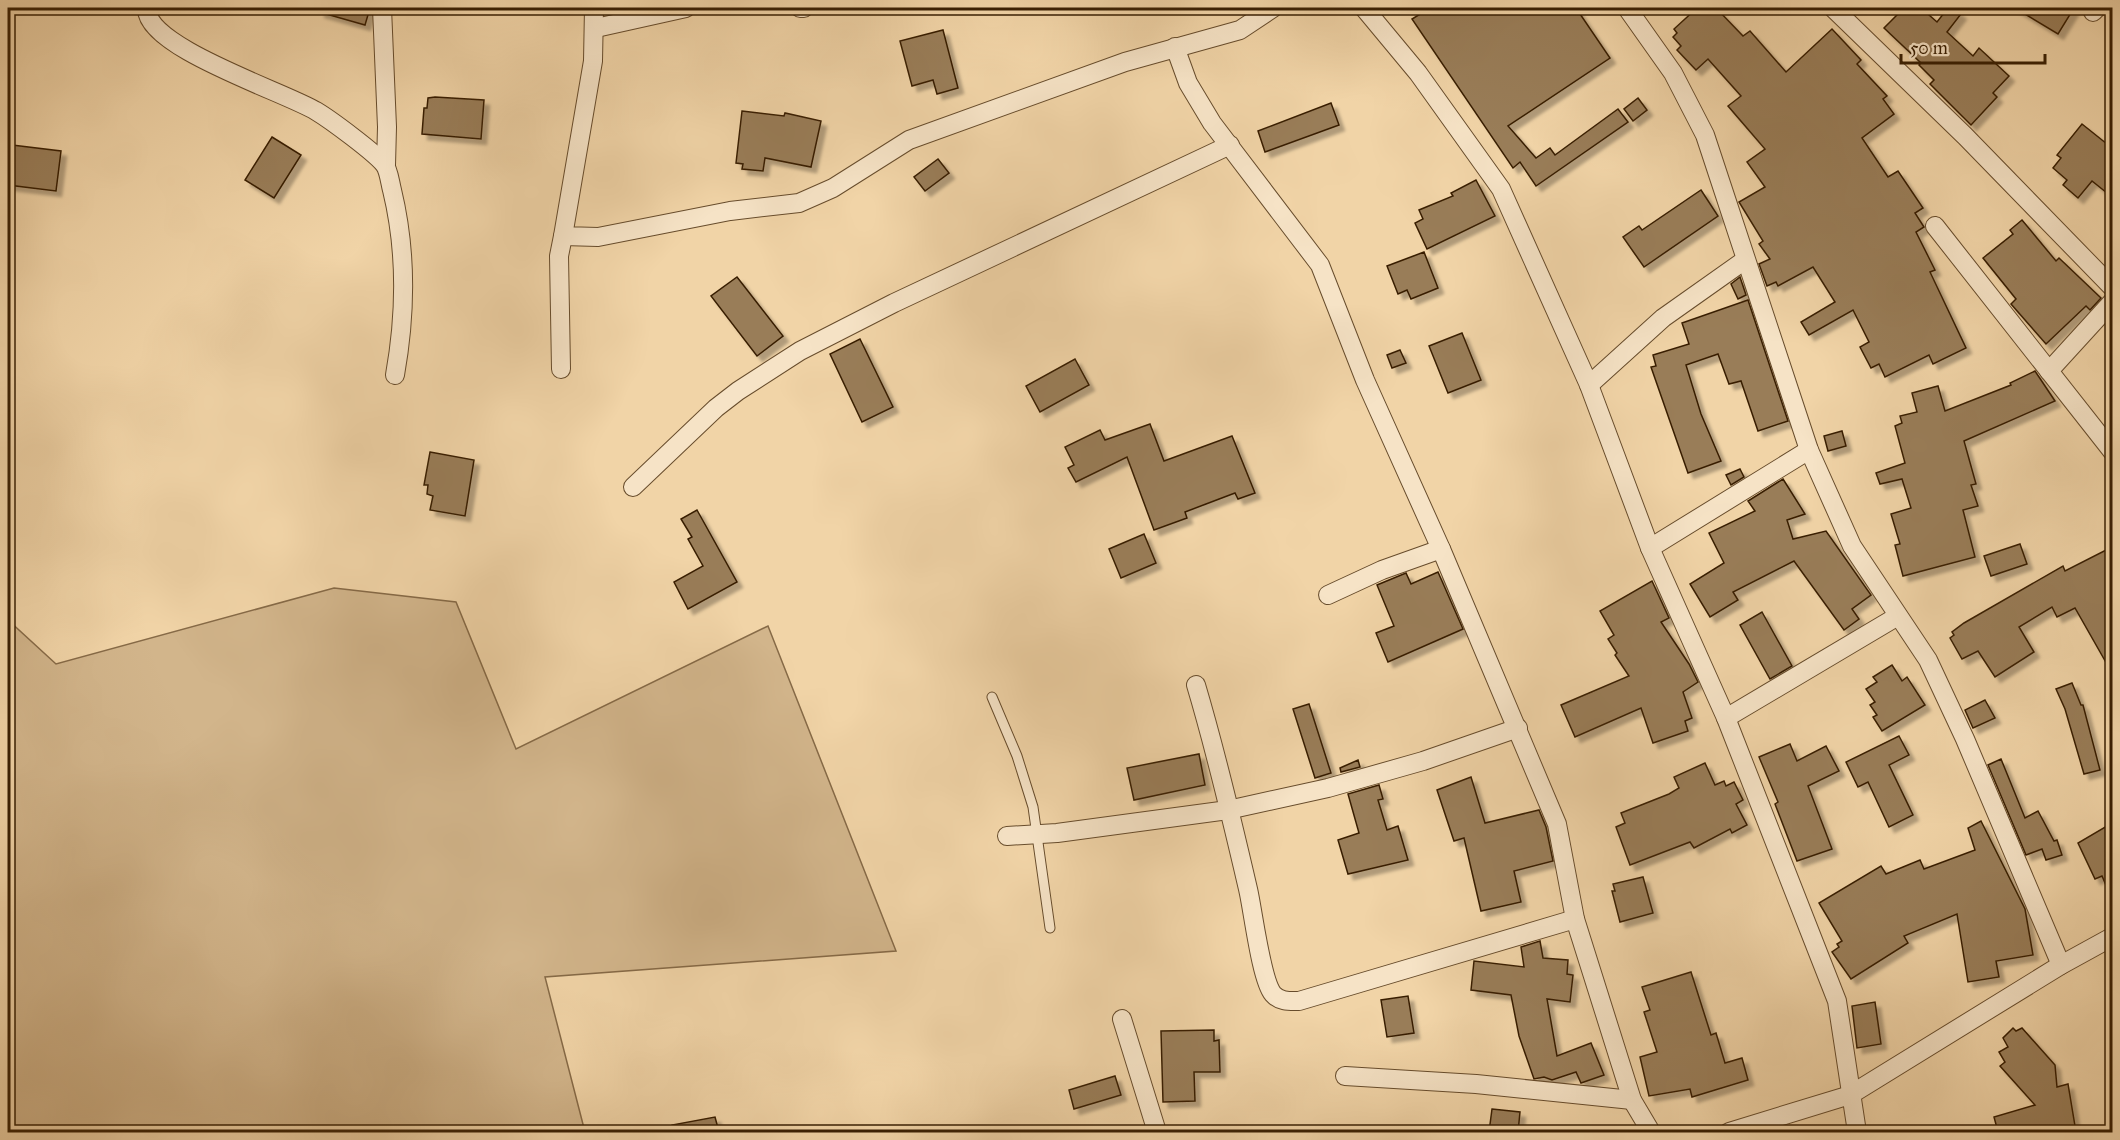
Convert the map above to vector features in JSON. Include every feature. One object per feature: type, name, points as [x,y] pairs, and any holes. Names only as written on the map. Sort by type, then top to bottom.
[{"type":"street","points":[[147,8],[153,25],[198,57],[316,111],[386,165]]},
{"type":"street","points":[[382,8],[387,93],[386,165],[396,205],[405,295],[395,375]]},
{"type":"street","points":[[561,369],[559,256],[593,61],[596,28],[594,8]]},
{"type":"street","points":[[596,28],[686,8]]},
{"type":"street","points":[[563,236],[598,237],[730,211],[799,203],[833,188],[909,140],[1125,62],[1240,30],[1274,8]]},
{"type":"street","points":[[1364,8],[1418,73],[1501,189],[1589,386],[1650,548],[1726,718],[1837,1000],[1857,1132]]},
{"type":"street","points":[[1627,8],[1673,74],[1705,135],[1809,450],[1852,546],[1928,660],[2061,964]]},
{"type":"street","points":[[1833,8],[1965,136],[2112,287]]},
{"type":"street","points":[[1175,47],[1188,83],[1230,146],[1320,265],[1365,380],[1441,549],[1557,824],[1575,919],[1632,1100],[1651,1132]]},
{"type":"street","points":[[633,487],[716,408],[800,351],[894,303],[1230,146]]},
{"type":"street","points":[[1935,226],[2112,452]]},
{"type":"street","points":[[1589,386],[1663,318],[1745,260]]},
{"type":"street","points":[[2049,371],[2112,302]]},
{"type":"street","points":[[1650,548],[1809,450]]},
{"type":"street","points":[[1328,595],[1382,570],[1441,549]]},
{"type":"street","points":[[1726,718],[1898,616]]},
{"type":"street","points":[[1196,685],[1214,746],[1248,891],[1258,946],[1272,993],[1280,1000],[1299,1001],[1575,919]]},
{"type":"street","points":[[1007,836],[1038,835],[1228,810],[1328,788],[1423,761],[1518,728]]},
{"type":"street","points":[[1729,1132],[1850,1095],[2061,964],[2112,936]]},
{"type":"street","points":[[1122,1019],[1157,1132]]},
{"type":"street","points":[[1345,1076],[1476,1084],[1632,1100]]},
{"type":"lane","points":[[992,697],[1017,756],[1033,807],[1050,928]]},
{"type":"shaded area","points":[[334,588],[456,602],[516,749],[768,626],[896,951],[545,977],[585,1132],[8,1132],[8,620],[56,664]]},
{"type":"building","points":[[320,8],[370,8],[365,25],[319,12]]},
{"type":"building","points":[[1430,8],[1576,8],[1610,58],[1508,126],[1536,158],[1550,148],[1555,155],[1618,109],[1628,122],[1536,186],[1520,162],[1513,168],[1412,19]]},
{"type":"building","points":[[1697,8],[1716,8],[1743,36],[1750,31],[1786,72],[1832,29],[1861,60],[1857,64],[1887,96],[1883,99],[1894,114],[1862,138],[1888,177],[1898,171],[1923,208],[1915,213],[1924,227],[1916,232],[1935,270],[1930,272],[1966,348],[1933,364],[1929,355],[1885,377],[1879,364],[1871,368],[1860,347],[1869,342],[1853,310],[1809,335],[1801,322],[1835,302],[1813,267],[1778,286],[1776,282],[1767,286],[1759,264],[1770,259],[1759,244],[1763,241],[1739,202],[1765,187],[1747,162],[1765,149],[1728,106],[1741,96],[1708,59],[1696,70],[1677,50],[1681,46],[1673,37],[1677,33],[1674,29]]},
{"type":"building","points":[[1904,8],[1921,8],[1937,22],[1948,8],[1953,8],[1961,14],[1947,32],[1973,56],[1979,48],[2009,76],[1993,93],[1997,97],[1971,125],[1930,84],[1934,80],[1919,65],[1921,63],[1884,28]]},
{"type":"building","points":[[2015,8],[2074,8],[2058,34]]},
{"type":"building","points":[[943,30],[958,88],[937,94],[933,80],[912,86],[900,41]]},
{"type":"building","points":[[428,98],[484,100],[481,139],[422,134],[424,108],[427,108]]},
{"type":"building","points":[[1638,98],[1647,110],[1633,121],[1624,109]]},
{"type":"building","points":[[1331,103],[1339,125],[1265,152],[1258,131]]},
{"type":"building","points":[[742,111],[784,116],[785,113],[821,121],[811,167],[765,158],[763,171],[742,169],[743,164],[736,163]]},
{"type":"building","points":[[2082,124],[2112,148],[2112,197],[2092,181],[2078,198],[2063,185],[2067,180],[2053,168],[2061,158],[2057,155]]},
{"type":"building","points":[[272,137],[301,155],[274,198],[245,180]]},
{"type":"building","points":[[12,145],[61,151],[56,191],[8,185]]},
{"type":"building","points":[[938,159],[949,173],[925,191],[914,177]]},
{"type":"building","points":[[1476,180],[1495,216],[1427,249],[1415,223],[1423,219],[1419,210],[1453,196],[1451,193]]},
{"type":"building","points":[[1701,190],[1718,216],[1644,267],[1623,237],[1639,226],[1642,230]]},
{"type":"building","points":[[2022,220],[2056,261],[2059,258],[2101,298],[2090,310],[2086,306],[2046,344],[2011,304],[2016,299],[1983,258],[2013,234],[2010,230]]},
{"type":"building","points":[[1424,252],[1438,288],[1411,299],[1407,290],[1398,294],[1387,266]]},
{"type":"building","points":[[737,277],[783,336],[757,356],[711,296]]},
{"type":"building","points":[[1740,277],[1746,295],[1738,299],[1731,284]]},
{"type":"building","points":[[1748,300],[1788,421],[1758,431],[1741,381],[1729,384],[1718,354],[1686,365],[1701,414],[1721,461],[1688,473],[1651,367],[1656,366],[1653,355],[1689,344],[1682,323]]},
{"type":"building","points":[[1462,333],[1481,380],[1448,393],[1429,346]]},
{"type":"building","points":[[860,339],[893,407],[862,422],[830,354]]},
{"type":"building","points":[[1400,350],[1406,363],[1392,368],[1387,355]]},
{"type":"building","points":[[1075,359],[1089,385],[1040,412],[1026,386]]},
{"type":"building","points":[[2035,371],[2055,401],[1964,441],[1976,484],[1971,485],[1978,506],[1963,510],[1975,557],[1903,576],[1895,545],[1900,544],[1891,514],[1911,508],[1902,479],[1880,484],[1876,473],[1905,463],[1895,426],[1902,423],[1900,416],[1917,412],[1912,393],[1938,386],[1945,411],[2011,385],[2010,383]]},
{"type":"building","points":[[1150,424],[1164,461],[1232,436],[1255,493],[1238,499],[1235,493],[1185,512],[1187,518],[1154,530],[1127,457],[1076,482],[1068,468],[1074,465],[1065,447],[1100,430],[1105,440]]},
{"type":"building","points":[[1842,431],[1846,446],[1828,451],[1824,436]]},
{"type":"building","points":[[430,452],[474,460],[465,516],[430,510],[433,496],[427,494],[428,485],[424,485]]},
{"type":"building","points":[[1740,469],[1744,477],[1731,485],[1726,475]]},
{"type":"building","points":[[1783,479],[1805,514],[1787,520],[1793,539],[1826,531],[1871,595],[1852,609],[1859,619],[1844,630],[1794,561],[1733,592],[1738,600],[1710,617],[1690,584],[1724,563],[1709,533],[1755,511],[1748,501]]},
{"type":"building","points":[[697,510],[737,582],[688,609],[674,582],[703,566],[688,539],[692,537],[681,519]]},
{"type":"building","points":[[1144,534],[1156,563],[1121,578],[1109,549]]},
{"type":"building","points":[[2020,544],[2027,564],[1991,576],[1984,556]]},
{"type":"building","points":[[2112,547],[2112,673],[2075,608],[2057,617],[2052,607],[2019,627],[2034,652],[1995,677],[1978,651],[1962,659],[1950,638],[1954,635],[1952,632],[1964,623],[2063,566],[2065,571]]},
{"type":"building","points":[[1438,572],[1463,629],[1388,662],[1376,633],[1394,626],[1377,585],[1406,573],[1411,584]]},
{"type":"building","points":[[1652,581],[1669,618],[1661,622],[1698,682],[1683,692],[1692,718],[1685,721],[1688,731],[1653,743],[1641,708],[1575,737],[1561,705],[1629,676],[1615,655],[1617,653],[1608,639],[1614,635],[1600,611]]},
{"type":"building","points":[[1762,612],[1792,666],[1770,679],[1740,625]]},
{"type":"building","points":[[1892,665],[1902,681],[1907,677],[1925,705],[1882,731],[1873,717],[1877,715],[1870,705],[1875,702],[1866,689],[1877,682],[1873,677]]},
{"type":"building","points":[[2072,683],[2083,705],[2100,770],[2084,774],[2065,709],[2056,689]]},
{"type":"building","points":[[1985,700],[1995,718],[1973,728],[1965,710]]},
{"type":"building","points":[[1309,704],[1331,773],[1315,778],[1293,709]]},
{"type":"building","points":[[1899,736],[1909,755],[1889,765],[1913,815],[1889,827],[1868,782],[1858,787],[1846,762]]},
{"type":"building","points":[[1790,744],[1797,761],[1826,746],[1839,771],[1808,786],[1832,849],[1797,861],[1775,804],[1778,802],[1759,757]]},
{"type":"building","points":[[1199,754],[1205,785],[1134,800],[1127,768]]},
{"type":"building","points":[[2001,759],[2025,818],[2038,811],[2054,841],[2057,840],[2062,855],[2046,860],[2042,849],[2026,855],[1988,765]]},
{"type":"building","points":[[1358,760],[1360,767],[1341,772],[1340,768]]},
{"type":"building","points":[[1705,763],[1715,785],[1724,781],[1726,786],[1734,782],[1743,800],[1736,804],[1747,825],[1732,833],[1730,829],[1694,848],[1690,842],[1630,865],[1616,827],[1625,823],[1621,813],[1669,794],[1679,788],[1674,777]]},
{"type":"building","points":[[1471,777],[1485,823],[1539,810],[1546,827],[1553,861],[1514,871],[1521,902],[1481,911],[1464,838],[1454,841],[1437,790]]},
{"type":"building","points":[[1379,785],[1383,799],[1378,800],[1387,830],[1398,826],[1408,860],[1348,874],[1338,840],[1359,833],[1348,794]]},
{"type":"building","points":[[1981,821],[2025,909],[2033,955],[1996,961],[1999,977],[1968,982],[1957,914],[1904,936],[1908,943],[1851,979],[1832,952],[1839,947],[1837,944],[1842,941],[1819,903],[1881,866],[1886,874],[1920,860],[1924,869],[1975,850],[1968,828]]},
{"type":"building","points":[[2112,823],[2112,899],[2102,876],[2095,879],[2078,843]]},
{"type":"building","points":[[1643,877],[1653,913],[1620,922],[1612,891],[1615,891],[1613,884]]},
{"type":"building","points":[[1540,941],[1543,958],[1568,960],[1567,974],[1573,975],[1570,1002],[1547,999],[1557,1056],[1591,1043],[1604,1075],[1581,1083],[1576,1072],[1552,1080],[1544,1077],[1534,1079],[1519,1036],[1511,995],[1471,990],[1474,961],[1524,967],[1521,947]]},
{"type":"building","points":[[1691,972],[1711,1035],[1716,1033],[1725,1063],[1742,1058],[1748,1080],[1692,1097],[1690,1089],[1649,1096],[1640,1057],[1657,1052],[1644,1012],[1650,1010],[1642,987]]},
{"type":"building","points":[[1408,996],[1414,1033],[1387,1037],[1381,1000]]},
{"type":"building","points":[[1875,1002],[1881,1044],[1857,1048],[1852,1006]]},
{"type":"building","points":[[2013,1028],[2016,1031],[2022,1028],[2055,1065],[2057,1087],[2068,1084],[2076,1132],[1998,1132],[1994,1117],[2035,1105],[2000,1066],[2005,1062],[1999,1052],[2008,1047],[2003,1038]]},
{"type":"building","points":[[1214,1030],[1214,1041],[1219,1040],[1220,1072],[1194,1072],[1195,1101],[1163,1102],[1161,1031]]},
{"type":"building","points":[[1115,1076],[1121,1095],[1074,1109],[1069,1090]]},
{"type":"building","points":[[1492,1109],[1520,1112],[1518,1132],[1489,1132]]},
{"type":"building","points":[[715,1117],[719,1132],[673,1132],[672,1125]]}]
